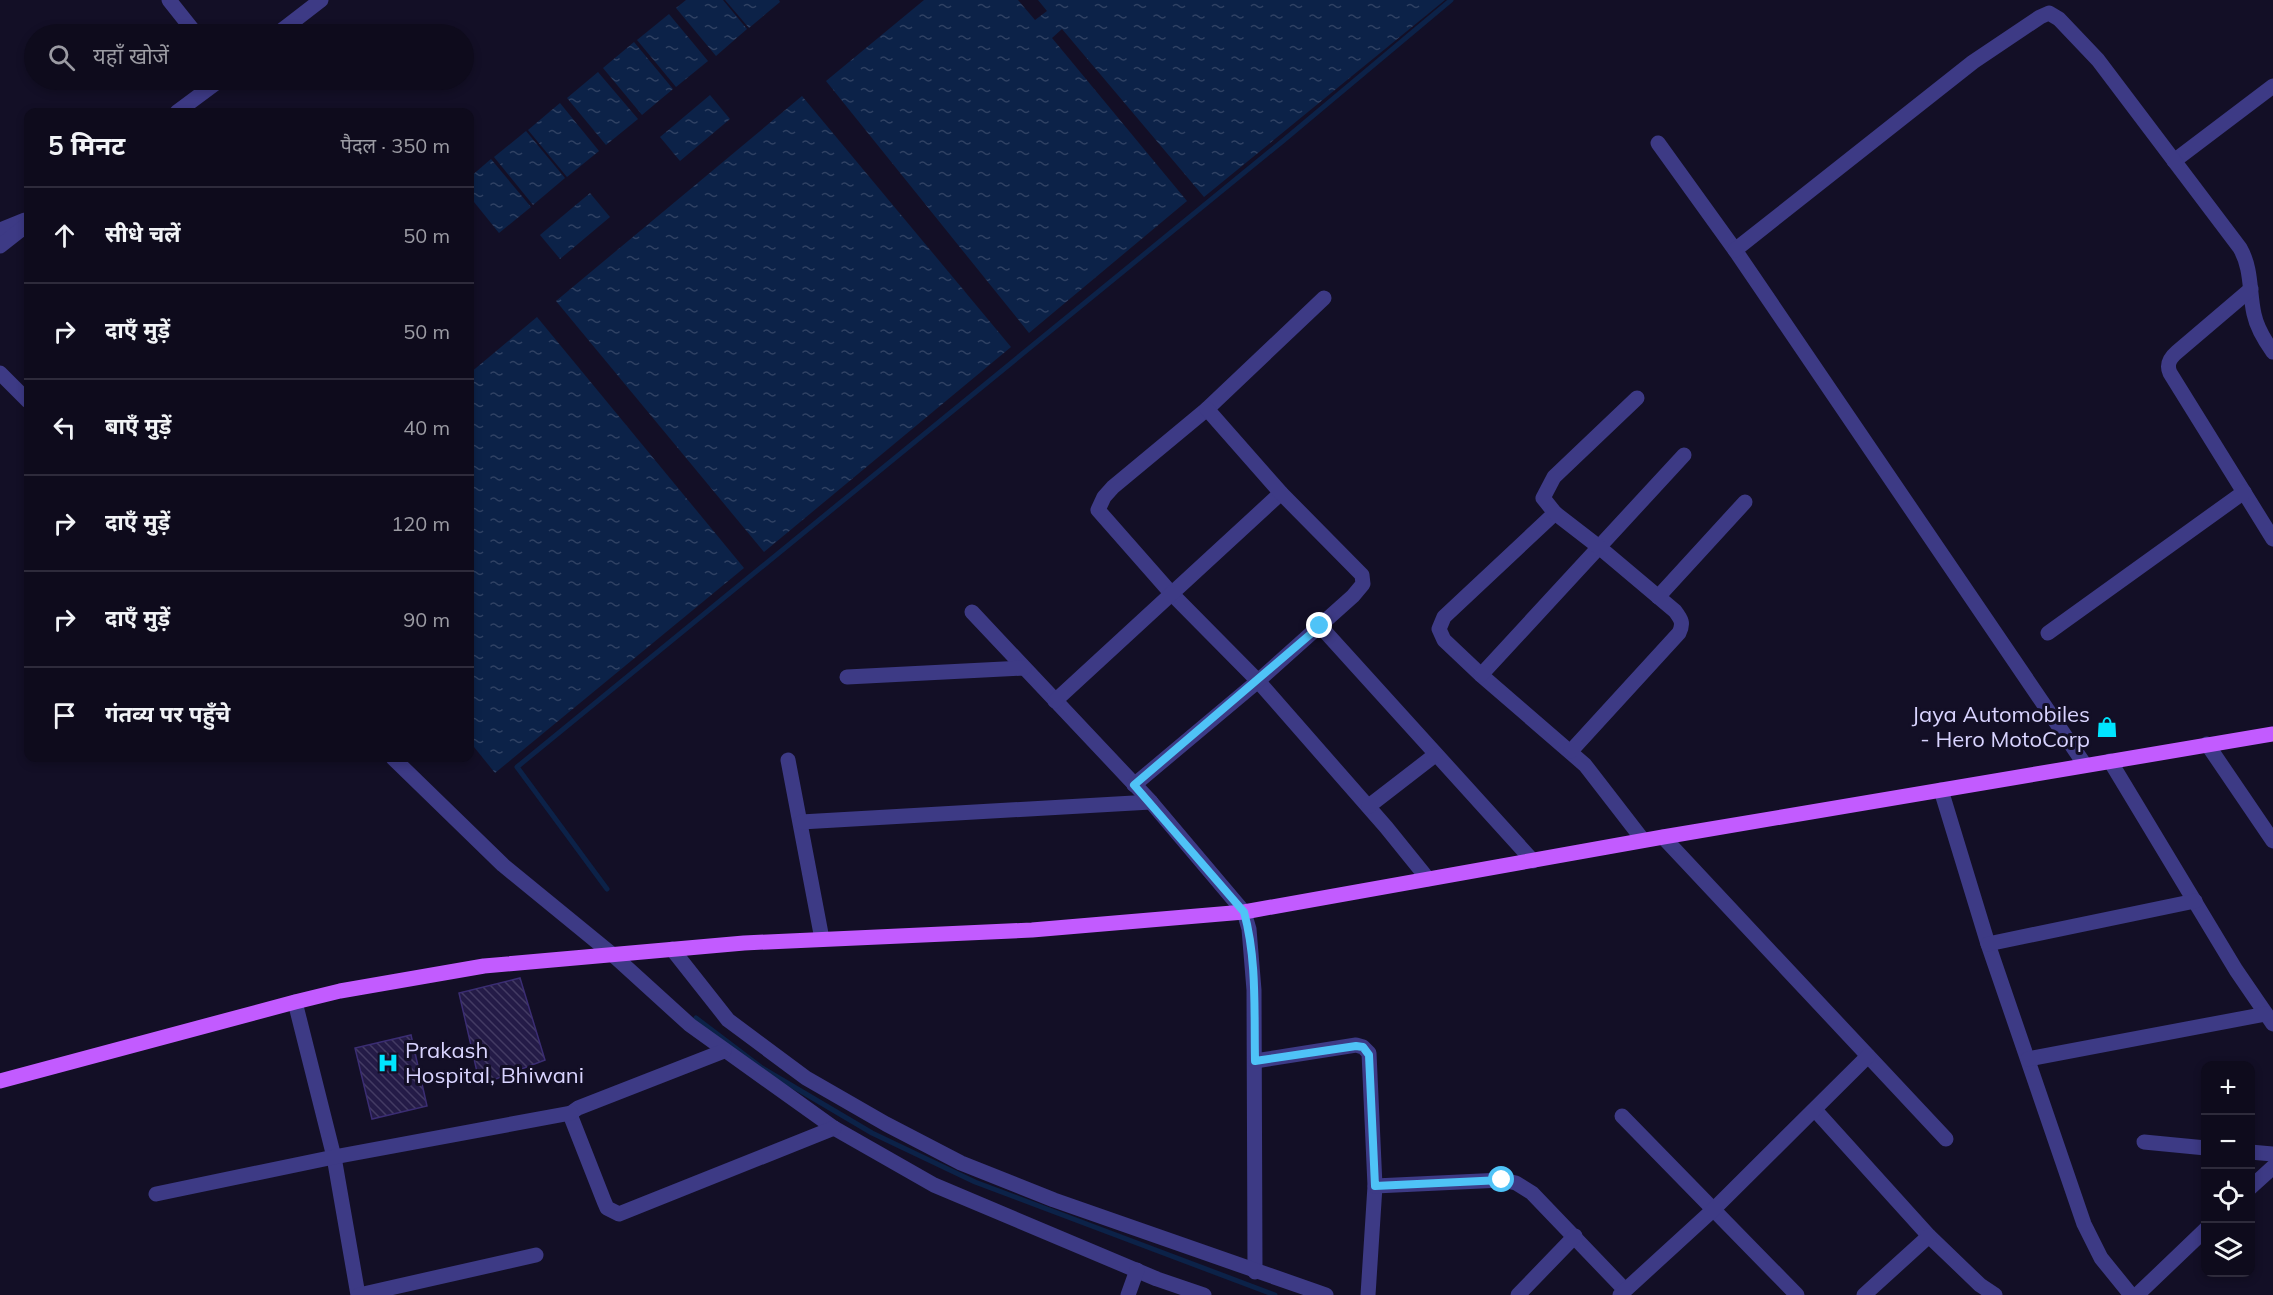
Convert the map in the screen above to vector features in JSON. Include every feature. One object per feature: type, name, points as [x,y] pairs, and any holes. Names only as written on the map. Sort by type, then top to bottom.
[{"type":"main road","points":[[0,1081],[295,1002],[484,966],[672,949],[822,939],[1032,930],[1244,912],[1643,840],[2273,734]]},
{"type":"street","points":[[169,0],[188,24]]},
{"type":"street","points":[[290,24],[321,0]]},
{"type":"street","points":[[1735,250],[1973,62],[2046,14],[2054,15],[2098,60],[2240,248],[2246,260],[2254,316],[2265,342],[2273,352]]},
{"type":"street","points":[[2174,161],[2273,86]]},
{"type":"street","points":[[182,108],[207,90]]},
{"type":"street","points":[[1658,143],[1735,250],[2085,765]]},
{"type":"street","points":[[0,230],[24,221]]},
{"type":"street","points":[[0,246],[24,227]]},
{"type":"street","points":[[2251,289],[2170,358],[2168,365],[2170,373],[2273,539]]},
{"type":"street","points":[[1323,298],[1207,409],[1113,487],[1098,507],[1104,519],[1171,593],[1257,681],[1369,806],[1428,879]]},
{"type":"street","points":[[0,373],[24,397]]},
{"type":"street","points":[[1571,751],[1681,629],[1682,623],[1679,616],[1599,547],[1555,513],[1543,498],[1554,477],[1636,398]]},
{"type":"street","points":[[1134,785],[1320,626],[1359,590],[1362,584],[1362,575],[1281,493],[1207,409]]},
{"type":"street","points":[[1481,675],[1684,455]]},
{"type":"street","points":[[2048,633],[2244,492]]},
{"type":"street","points":[[1055,701],[1281,493]]},
{"type":"street","points":[[1658,597],[1745,502]]},
{"type":"street","points":[[1555,513],[1440,622],[1439,629],[1444,640],[1481,675],[1571,751],[1596,778],[1643,840]]},
{"type":"street","points":[[972,612],[1151,802],[1244,912],[1249,929],[1252,955],[1255,1061],[1255,1272]]},
{"type":"street","points":[[1320,626],[1533,861]]},
{"type":"street","points":[[847,677],[1024,668]]},
{"type":"street","points":[[2207,744],[2273,841]]},
{"type":"street","points":[[1369,806],[1435,755]]},
{"type":"street","points":[[788,760],[822,939]]},
{"type":"street","points":[[2028,1059],[2269,1019],[2110,761]]},
{"type":"street","points":[[397,762],[503,865],[613,955],[690,1025],[834,1128],[934,1185],[1137,1270],[1204,1295]]},
{"type":"street","points":[[1941,790],[1988,944],[2089,1238],[2107,1266],[2131,1295]]},
{"type":"street","points":[[801,822],[1151,802]]},
{"type":"street","points":[[1663,837],[1946,1139]]},
{"type":"street","points":[[1988,944],[2195,901]]},
{"type":"street","points":[[672,949],[728,1020],[806,1078],[885,1124],[961,1163],[1033,1192],[1303,1291],[1326,1295]]},
{"type":"street","points":[[295,1002],[334,1157],[358,1295],[536,1255]]},
{"type":"street","points":[[1255,1061],[1356,1046],[1367,1051],[1369,1055],[1375,1186],[1368,1295]]},
{"type":"street","points":[[156,1194],[334,1157],[571,1113],[578,1108],[724,1051]]},
{"type":"street","points":[[1375,1186],[1509,1180],[1532,1193],[1575,1236],[1622,1293],[1816,1111],[1868,1056]]},
{"type":"street","points":[[1816,1111],[1929,1236],[1980,1285],[1995,1295]]},
{"type":"street","points":[[571,1113],[607,1208],[619,1214],[834,1128]]},
{"type":"street","points":[[1622,1116],[1797,1295]]},
{"type":"street","points":[[2144,1142],[2201,1148]]},
{"type":"street","points":[[2255,1152],[2273,1154]]},
{"type":"street","points":[[2255,1183],[2273,1167]]},
{"type":"street","points":[[2137,1295],[2201,1233]]},
{"type":"street","points":[[1518,1295],[1575,1236]]},
{"type":"street","points":[[1864,1295],[1929,1236]]},
{"type":"street","points":[[1128,1295],[1137,1270]]},
{"type":"water","points":[[686,0],[723,0],[747,29],[716,56],[676,8]]},
{"type":"water","points":[[725,0],[779,0],[780,2],[749,28]]},
{"type":"water","points":[[924,0],[1018,0],[1035,20],[1047,11],[1038,0],[1445,0],[1204,197],[1062,29],[1052,38],[1187,201],[1029,333],[826,81]]},
{"type":"water","points":[[669,14],[708,61],[676,87],[637,40]]},
{"type":"water","points":[[634,42],[673,89],[642,115],[603,68]]},
{"type":"water","points":[[598,72],[638,119],[606,145],[567,98]]},
{"type":"water","points":[[710,95],[730,119],[680,161],[660,137]]},
{"type":"water","points":[[802,96],[1011,347],[764,552],[556,301]]},
{"type":"water","points":[[560,103],[599,151],[567,177],[528,130]]},
{"type":"water","points":[[526,131],[565,178],[533,205],[494,157]]},
{"type":"water","points":[[491,159],[531,207],[499,233],[474,202],[474,174]]},
{"type":"water","points":[[590,193],[610,217],[560,259],[540,235]]},
{"type":"water","points":[[537,317],[744,568],[495,773],[474,747],[474,370]]},
{"type":"building","points":[[520,978],[545,1060],[480,1085],[459,993]]},
{"type":"building","points":[[411,1035],[427,1106],[372,1119],[355,1048]]},
{"type":"waterway","points":[[607,889],[517,767],[1284,140],[1451,0]]},
{"type":"waterway","points":[[696,1018],[762,1068],[872,1133],[975,1182],[1275,1295]]},
{"type":"place","name":"Jaya Automobiles - Hero MotoCorp","points":[[2107,727]]},
{"type":"place","name":"Prakash Hospital, Bhiwani","points":[[388,1063]]},
{"type":"route","points":[[1320,626],[1134,785],[1244,912],[1249,929],[1252,955],[1255,1061],[1356,1046],[1363,1047],[1367,1051],[1375,1186],[1502,1180]]}]
